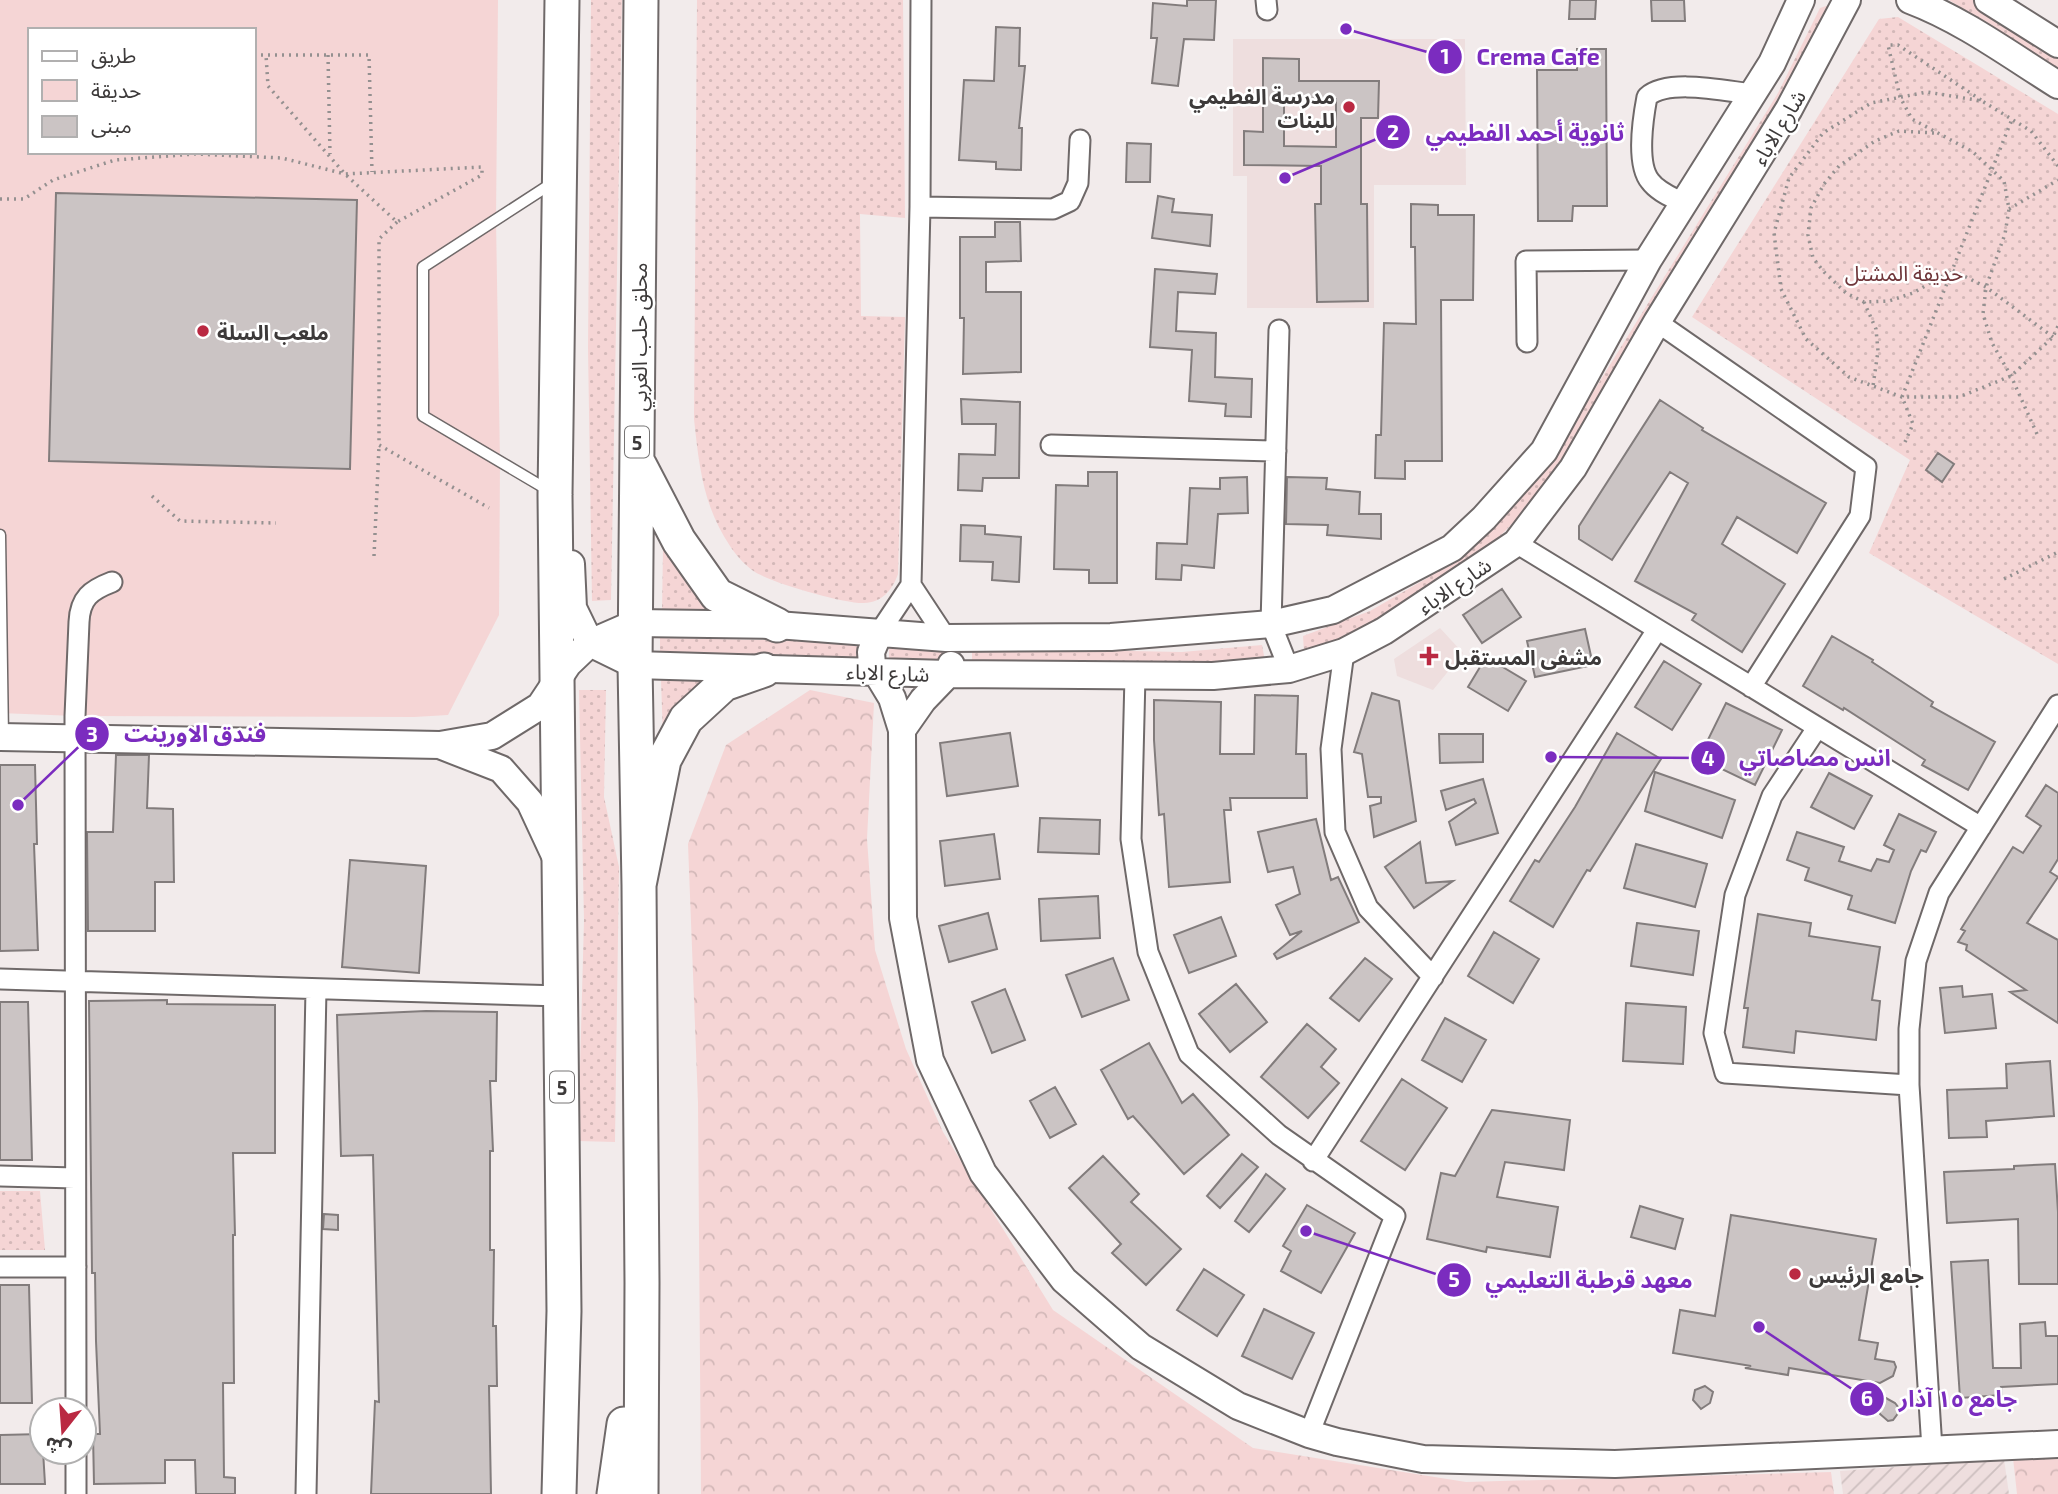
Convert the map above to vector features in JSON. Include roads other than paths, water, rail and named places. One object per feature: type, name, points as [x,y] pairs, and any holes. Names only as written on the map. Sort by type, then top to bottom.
[{"type":"highway","name":"5","points":[[558,1494],[564,1311],[555,495],[562,0]]},
{"type":"highway","name":"محلق حلب الغربي","points":[[639,884],[635,665],[641,0]]},
{"type":"highway","points":[[637,461],[678,541],[717,594],[777,625]]},
{"type":"highway","points":[[639,884],[664,760],[686,719],[724,684],[765,670]]},
{"type":"highway","name":"5","points":[[639,884],[641,1494]]},
{"type":"highway","name":"5","points":[[614,1494],[642,1283]]},
{"type":"highway","name":"5","points":[[564,1311],[580,1494]]},
{"type":"main road","name":"شارع الاباء","points":[[636,623],[777,625],[946,638],[1111,636],[1271,624],[1333,610],[1452,548],[1485,518],[1544,451],[1648,260],[1772,63],[1801,0]]},
{"type":"main road","name":"شارع الاباء","points":[[635,665],[948,674],[1213,676],[1289,669],[1344,652],[1407,616],[1516,543],[1573,468],[1657,322],[1789,109],[1847,0]]},
{"type":"main road","points":[[1910,0],[1933,9],[1979,35],[2058,85]]},
{"type":"main road","points":[[1988,0],[2058,44]]},
{"type":"main road","points":[[556,537],[571,549],[573,608],[590,643],[635,665]]},
{"type":"main road","points":[[2,737],[440,745],[492,736],[540,706],[568,664],[590,643],[636,623]]},
{"type":"main road","points":[[879,633],[871,652],[874,671],[892,698],[902,730],[902,918],[930,1060],[983,1172],[1065,1280],[1141,1347],[1238,1406],[1309,1434],[1366,1449],[1452,1461],[1615,1464],[2058,1444]]},
{"type":"main road","points":[[902,730],[923,700],[948,674],[952,655],[946,638]]},
{"type":"main road","points":[[440,745],[501,769],[530,802],[559,863]]},
{"type":"street","points":[[879,633],[911,585],[920,207],[921,0]]},
{"type":"street","points":[[1683,203],[1660,191],[1649,180],[1644,169],[1642,147],[1647,97],[1654,91],[1677,87],[1752,94]]},
{"type":"street","points":[[920,207],[1054,209],[1070,201],[1077,183],[1080,140]]},
{"type":"street","points":[[1527,342],[1526,261],[1648,260]]},
{"type":"street","points":[[1657,322],[1866,467],[1860,516],[1751,687]]},
{"type":"street","points":[[1279,330],[1271,624],[1289,669]]},
{"type":"street","points":[[1051,445],[1276,451]]},
{"type":"street","points":[[1516,543],[1980,827]]},
{"type":"street","points":[[76,1396],[75,738],[80,608],[91,592],[112,582]]},
{"type":"street","points":[[911,585],[946,638]]},
{"type":"street","points":[[1313,1161],[1657,630]]},
{"type":"street","points":[[1344,652],[1331,749],[1335,832],[1368,908],[1433,977]]},
{"type":"street","points":[[1135,676],[1131,839],[1148,952],[1189,1054],[1279,1135],[1395,1216],[1309,1434]]},
{"type":"street","points":[[1932,1450],[1909,1085],[1909,1029],[1916,961],[1939,894],[2058,705]]},
{"type":"street","points":[[1817,728],[1772,796],[1735,895],[1714,1033],[1725,1073],[1909,1085]]},
{"type":"street","points":[[0,979],[561,996]]},
{"type":"street","points":[[306,1494],[316,989]]},
{"type":"street","points":[[0,1176],[75,1178]]},
{"type":"street","points":[[0,1267],[76,1267]]},
{"type":"street","points":[[76,1466],[76,1494]]},
{"type":"lane","points":[[555,495],[423,416],[423,267],[560,178]]},
{"type":"lane","points":[[0,535],[2,737]]},
{"type":"place","name":"Crema Cafe","points":[[1346,29]]},
{"type":"place","name":"مدرسة الفطيمي للبنات","points":[[1349,107]]},
{"type":"place","name":"ثانوية أحمد الفطيمي","points":[[1285,178]]},
{"type":"place","name":"ملعب السلة","points":[[203,331]]},
{"type":"place","name":"مشفى المستقبل","points":[[1429,656]]},
{"type":"place","name":"انس مصاصاتي","points":[[1551,757]]},
{"type":"place","name":"فندق الاورينت","points":[[18,805]]},
{"type":"place","name":"معهد قرطبة التعليمي","points":[[1306,1231]]},
{"type":"place","name":"جامع الرئيس","points":[[1795,1274]]},
{"type":"place","name":"جامع ١٥ آذار","points":[[1759,1327]]},
{"type":"park label","name":"حديقة المشتل","points":[[1904,272]]}]
